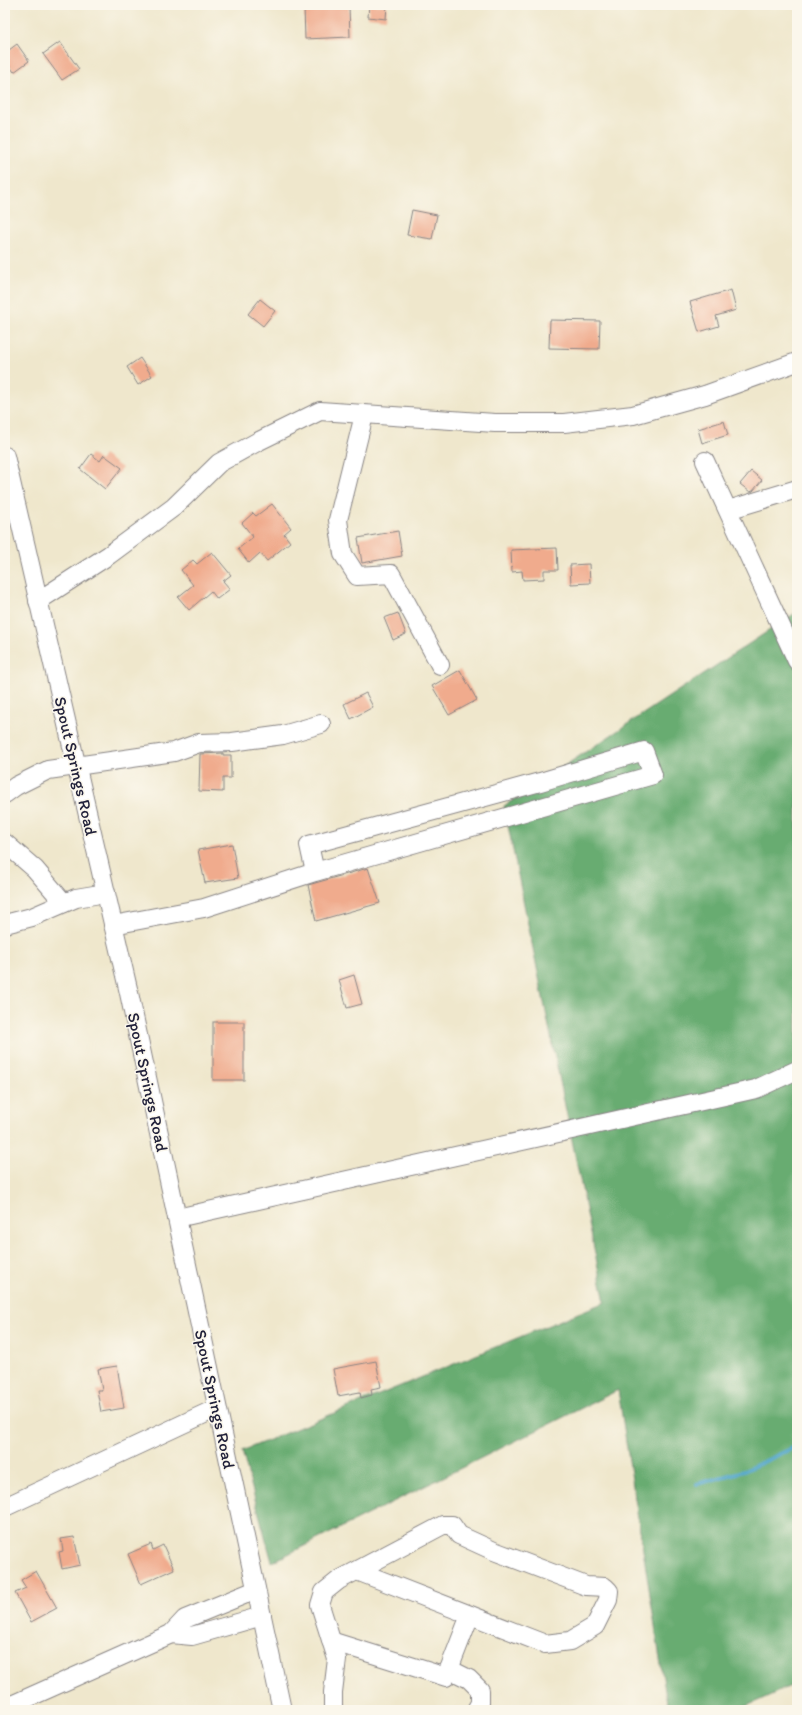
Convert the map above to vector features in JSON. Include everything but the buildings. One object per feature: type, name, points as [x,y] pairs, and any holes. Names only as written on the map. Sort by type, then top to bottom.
[{"type":"street","points":[[38,601],[109,555],[174,507],[219,463],[257,442],[320,411],[495,423],[564,423],[633,415],[705,395],[797,362]]},
{"type":"street","points":[[364,415],[338,520],[343,554],[357,576],[391,574],[440,665]]},
{"type":"street","name":"Spout Springs Road","points":[[5,456],[106,893],[282,1710]]},
{"type":"street","points":[[705,461],[797,660]]},
{"type":"street","points":[[728,510],[797,489]]},
{"type":"street","points":[[5,794],[16,786],[48,770],[174,752],[199,743],[232,742],[283,735],[321,724]]},
{"type":"street","points":[[113,925],[204,908],[315,872],[653,774],[644,751],[533,784],[309,845],[315,872]]},
{"type":"street","points":[[5,843],[35,869],[64,903]]},
{"type":"street","points":[[5,924],[32,917],[76,898],[106,893]]},
{"type":"street","points":[[177,1218],[756,1089],[797,1070]]},
{"type":"street","points":[[5,1507],[217,1408]]},
{"type":"street","points":[[333,1710],[333,1692],[337,1659],[320,1604],[324,1592],[339,1580],[443,1525],[452,1525],[459,1535],[494,1551],[586,1586],[605,1586],[609,1591],[608,1600],[595,1626],[570,1641],[545,1644],[357,1571]]},
{"type":"street","points":[[5,1708],[171,1634],[185,1618],[256,1590]]},
{"type":"street","points":[[331,1641],[446,1677],[470,1614]]},
{"type":"street","points":[[171,1634],[192,1636],[262,1616]]},
{"type":"street","points":[[449,1669],[469,1679],[480,1690],[480,1703],[476,1710]]},
{"type":"green space","points":[[797,612],[797,1683],[738,1710],[668,1710],[618,1390],[272,1562],[242,1451],[605,1302],[504,806]]},
{"type":"waterway","points":[[697,1484],[744,1471],[797,1446]]}]
